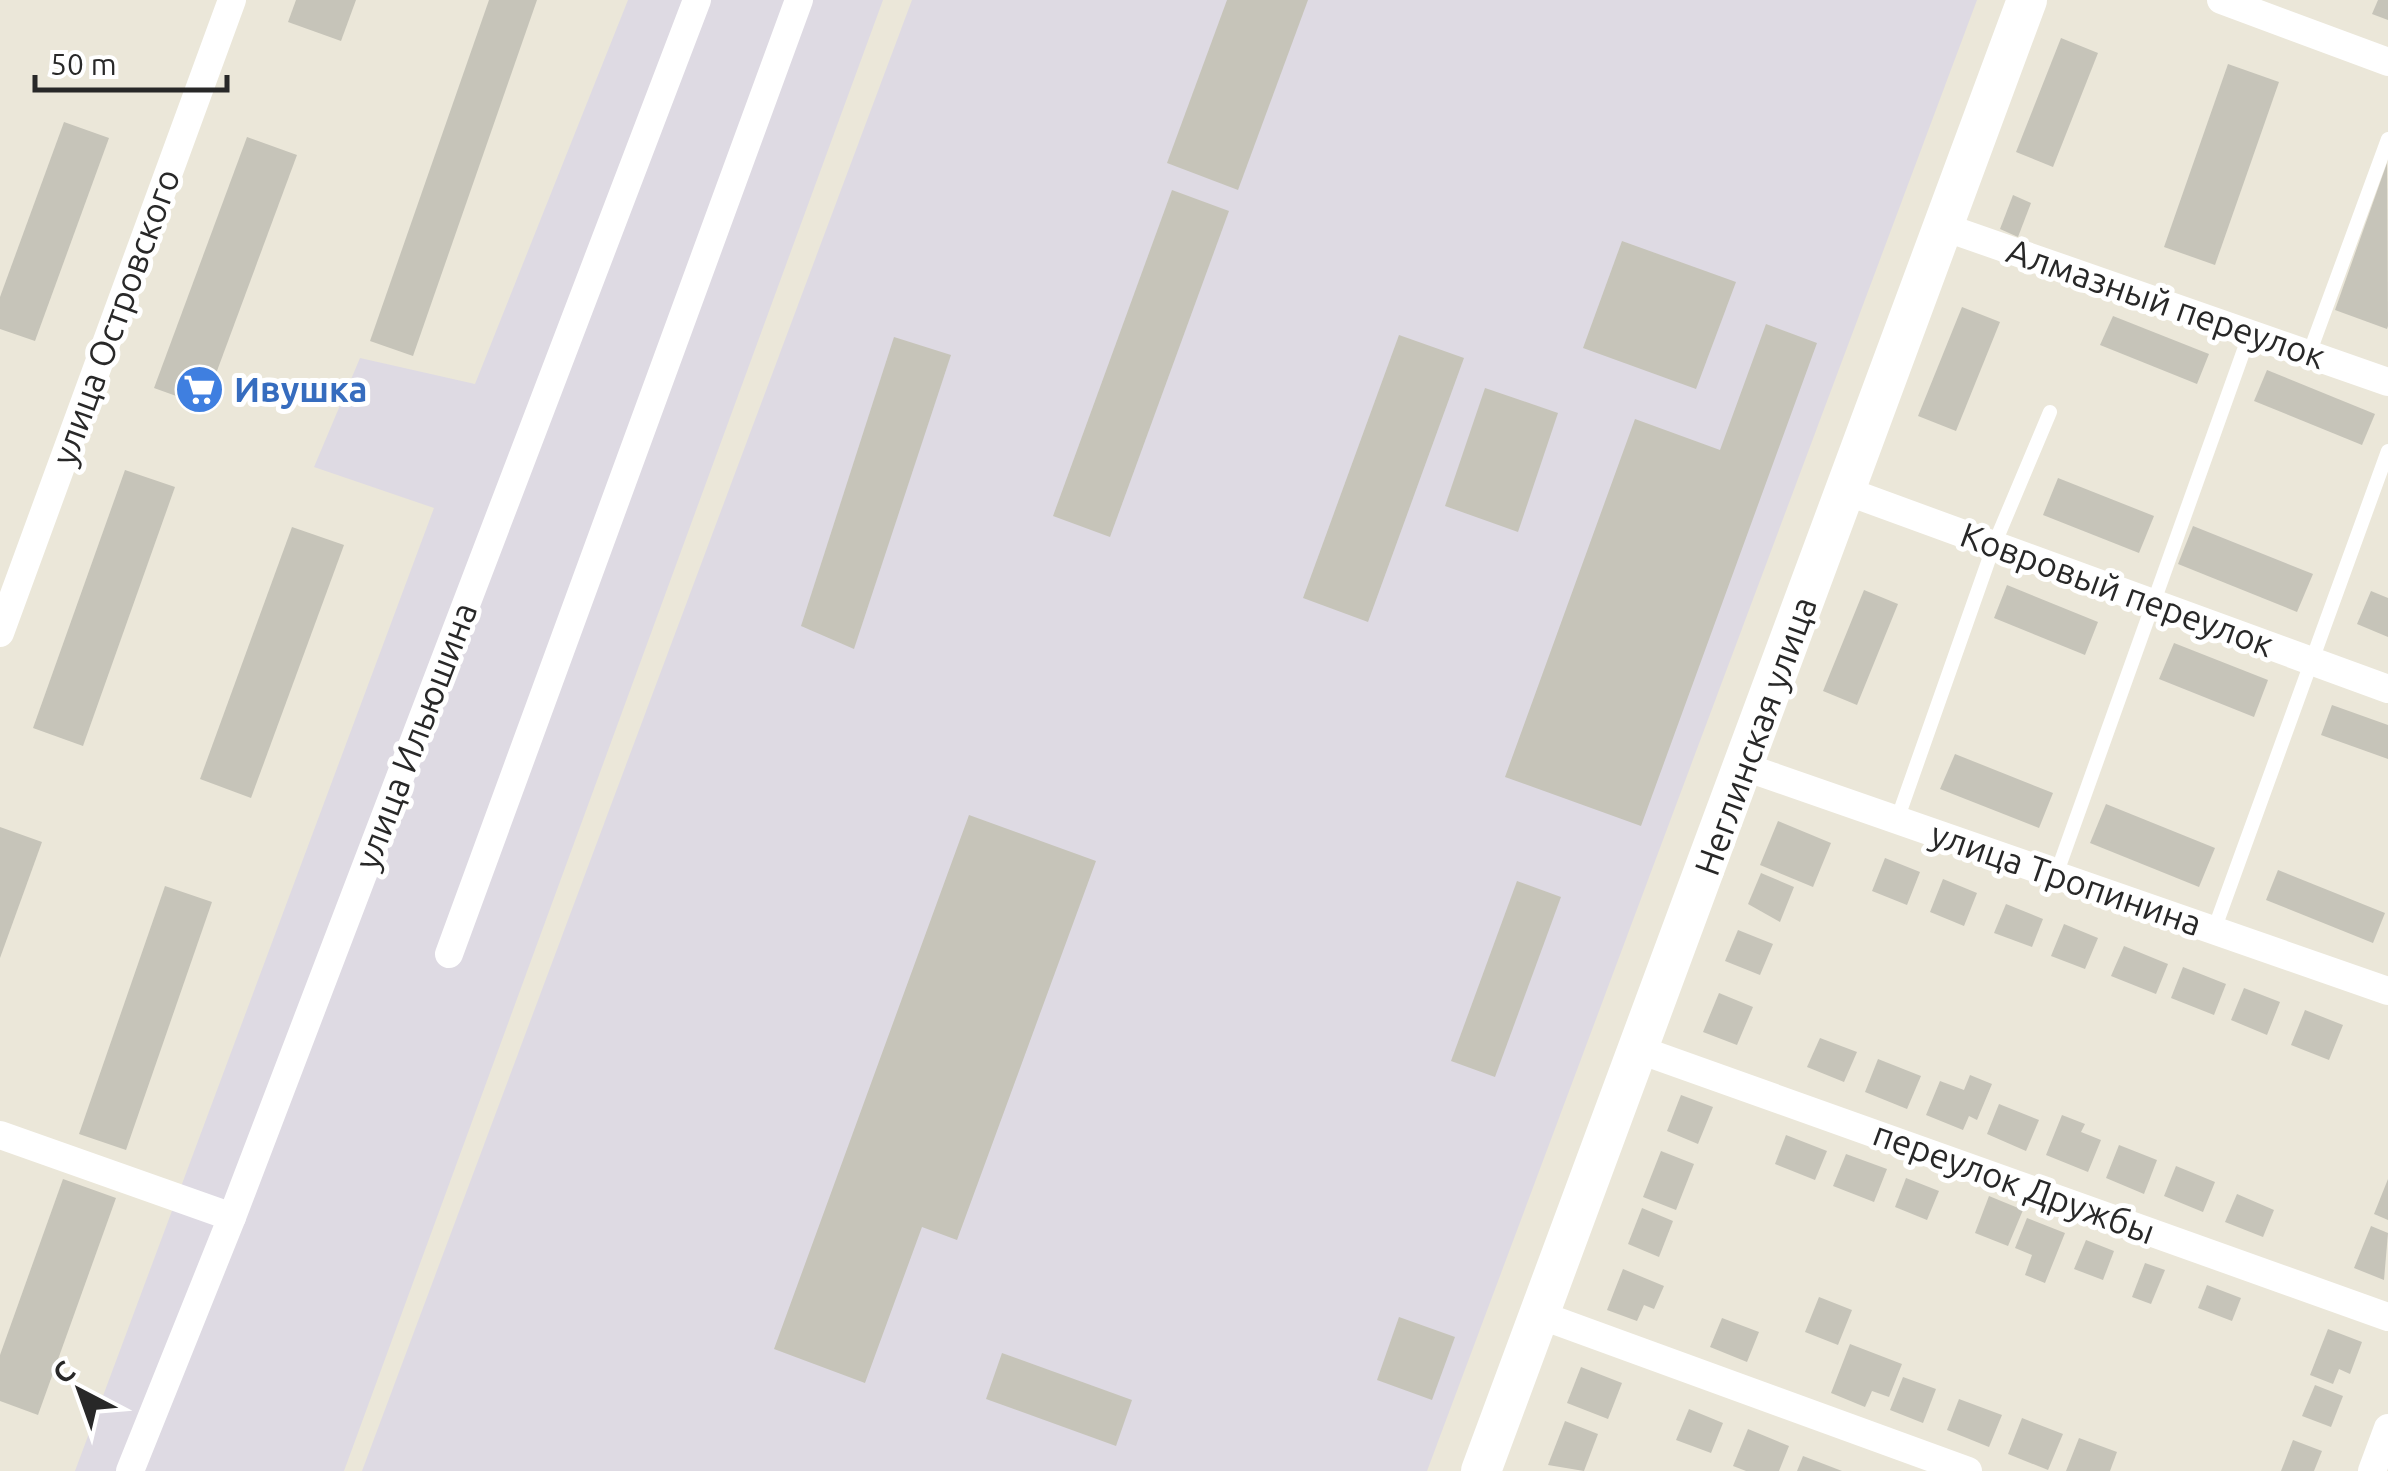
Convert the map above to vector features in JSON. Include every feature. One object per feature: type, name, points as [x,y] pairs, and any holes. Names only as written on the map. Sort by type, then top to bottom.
[{"type":"street","name":"улица Островского","points":[[0,634],[232,0]]},
{"type":"street","name":"улица Ильюшина","points":[[130,1471],[232,1217],[697,0]]},
{"type":"street","points":[[449,954],[799,0]]},
{"type":"street","name":"Неглинская улица","points":[[1481,1471],[2027,0]]},
{"type":"street","points":[[2222,0],[2388,62]]},
{"type":"street","name":"Алмазный переулок","points":[[1944,227],[2388,382]]},
{"type":"street","name":"Ковровый переулок","points":[[1846,491],[2388,689]]},
{"type":"street","name":"улица Тропинина","points":[[1744,767],[2214,930],[2386,983]]},
{"type":"street","name":"переулок Дружбы","points":[[1640,1050],[2388,1317]]},
{"type":"street","points":[[0,1134],[232,1217]]},
{"type":"street","points":[[1540,1315],[1968,1471]]},
{"type":"street","points":[[2372,1471],[2388,1428]]},
{"type":"lane","points":[[2309,354],[2388,139]]},
{"type":"lane","points":[[2056,876],[2250,333]]},
{"type":"lane","points":[[1897,820],[1994,545],[2050,412]]},
{"type":"lane","points":[[2214,930],[2388,450]]},
{"type":"shaded area","points":[[628,0],[883,0],[344,1471],[75,1471],[434,508],[314,467],[360,358],[475,384]]},
{"type":"shaded area","points":[[912,0],[1977,0],[1427,1471],[362,1471]]},
{"type":"building","points":[[296,0],[356,0],[341,41],[288,22]]},
{"type":"building","points":[[489,0],[537,0],[413,356],[370,341]]},
{"type":"building","points":[[1227,0],[1308,0],[1238,190],[1167,163]]},
{"type":"building","points":[[2378,0],[2388,0],[2388,20],[2372,14]]},
{"type":"building","points":[[2061,38],[2098,53],[2053,167],[2016,152]]},
{"type":"building","points":[[2228,64],[2279,82],[2215,265],[2164,247]]},
{"type":"building","points":[[64,122],[109,138],[35,341],[0,329],[0,297]]},
{"type":"building","points":[[247,137],[297,155],[204,406],[154,388]]},
{"type":"building","points":[[2387,163],[2388,326],[2387,329],[2335,310]]},
{"type":"building","points":[[1172,190],[1229,211],[1110,537],[1053,516]]},
{"type":"building","points":[[2013,195],[2031,203],[2018,237],[2000,229]]},
{"type":"building","points":[[1622,241],[1736,282],[1696,389],[1583,348]]},
{"type":"building","points":[[1962,307],[2000,322],[1956,431],[1918,416]]},
{"type":"building","points":[[2113,316],[2209,354],[2197,384],[2100,345]]},
{"type":"building","points":[[1766,324],[1817,343],[1641,826],[1505,777],[1635,419],[1720,450]]},
{"type":"building","points":[[1399,335],[1464,358],[1368,622],[1303,598]]},
{"type":"building","points":[[894,337],[951,355],[854,649],[801,626]]},
{"type":"building","points":[[2267,370],[2375,414],[2362,445],[2254,401]]},
{"type":"building","points":[[1485,388],[1558,413],[1518,532],[1445,506]]},
{"type":"building","points":[[125,470],[175,487],[83,746],[33,728]]},
{"type":"building","points":[[2058,478],[2154,516],[2139,553],[2043,515]]},
{"type":"building","points":[[2193,526],[2313,574],[2297,612],[2178,564]]},
{"type":"building","points":[[292,527],[344,545],[251,798],[200,779]]},
{"type":"building","points":[[2007,585],[2098,622],[2085,655],[1994,618]]},
{"type":"building","points":[[1864,590],[1898,604],[1857,705],[1823,691]]},
{"type":"building","points":[[2371,591],[2388,598],[2388,637],[2357,624]]},
{"type":"building","points":[[2174,643],[2268,680],[2254,717],[2159,679]]},
{"type":"building","points":[[2332,705],[2388,725],[2388,759],[2321,735]]},
{"type":"building","points":[[1955,754],[2053,793],[2039,828],[1940,789]]},
{"type":"building","points":[[2106,804],[2215,848],[2199,887],[2090,843]]},
{"type":"building","points":[[969,815],[1096,861],[957,1240],[922,1227],[865,1383],[774,1349]]},
{"type":"building","points":[[1778,821],[1831,843],[1813,887],[1760,865]]},
{"type":"building","points":[[0,827],[42,842],[0,958]]},
{"type":"building","points":[[1885,858],[1920,872],[1907,905],[1872,891]]},
{"type":"building","points":[[2278,870],[2385,913],[2373,943],[2266,900]]},
{"type":"building","points":[[1761,873],[1794,887],[1780,922],[1748,904]]},
{"type":"building","points":[[1943,879],[1977,893],[1964,926],[1930,912]]},
{"type":"building","points":[[1517,881],[1561,897],[1495,1077],[1451,1061]]},
{"type":"building","points":[[165,886],[212,902],[126,1150],[79,1134]]},
{"type":"building","points":[[2006,904],[2043,919],[2032,947],[1994,933]]},
{"type":"building","points":[[2064,924],[2098,938],[2085,969],[2051,956]]},
{"type":"building","points":[[1738,930],[1773,944],[1760,975],[1725,961]]},
{"type":"building","points":[[2124,946],[2168,964],[2156,994],[2111,976]]},
{"type":"building","points":[[2183,967],[2226,984],[2214,1015],[2171,998]]},
{"type":"building","points":[[2244,988],[2280,1002],[2267,1035],[2231,1020]]},
{"type":"building","points":[[1719,993],[1753,1007],[1737,1045],[1703,1032]]},
{"type":"building","points":[[2305,1010],[2343,1025],[2329,1060],[2291,1045]]},
{"type":"building","points":[[1820,1038],[1857,1052],[1844,1082],[1807,1067]]},
{"type":"building","points":[[1878,1059],[1921,1076],[1907,1109],[1865,1092]]},
{"type":"building","points":[[1970,1075],[1992,1084],[1977,1120],[1969,1116],[1963,1130],[1926,1115],[1940,1081],[1964,1090]]},
{"type":"building","points":[[1681,1095],[1713,1107],[1698,1144],[1667,1131]]},
{"type":"building","points":[[1999,1104],[2039,1120],[2026,1151],[1987,1134]]},
{"type":"building","points":[[2062,1115],[2085,1124],[2081,1132],[2101,1140],[2088,1172],[2046,1155]]},
{"type":"building","points":[[1786,1135],[1827,1151],[1815,1180],[1775,1164]]},
{"type":"building","points":[[2119,1145],[2157,1160],[2144,1194],[2106,1178]]},
{"type":"building","points":[[1661,1151],[1694,1164],[1676,1210],[1643,1197]]},
{"type":"building","points":[[1846,1154],[1887,1169],[1874,1202],[1833,1186]]},
{"type":"building","points":[[2176,1166],[2215,1182],[2203,1212],[2164,1196]]},
{"type":"building","points":[[1906,1178],[1939,1191],[1927,1220],[1895,1207]]},
{"type":"building","points":[[63,1179],[116,1198],[38,1415],[0,1401],[0,1355]]},
{"type":"building","points":[[2388,1179],[2388,1220],[2374,1214]]},
{"type":"building","points":[[2237,1194],[2274,1210],[2263,1237],[2225,1222]]},
{"type":"building","points":[[1989,1196],[2023,1210],[2008,1246],[1975,1233]]},
{"type":"building","points":[[1642,1208],[1673,1221],[1659,1257],[1628,1244]]},
{"type":"building","points":[[2027,1218],[2065,1233],[2045,1283],[2025,1275],[2032,1255],[2015,1248]]},
{"type":"building","points":[[2371,1226],[2388,1233],[2384,1280],[2354,1268]]},
{"type":"building","points":[[2086,1240],[2114,1251],[2103,1280],[2074,1269]]},
{"type":"building","points":[[2145,1263],[2165,1270],[2151,1304],[2132,1297]]},
{"type":"building","points":[[1623,1269],[1664,1286],[1654,1309],[1644,1305],[1637,1321],[1607,1310]]},
{"type":"building","points":[[2207,1285],[2241,1298],[2232,1321],[2198,1308]]},
{"type":"building","points":[[1819,1297],[1852,1310],[1838,1345],[1805,1332]]},
{"type":"building","points":[[1399,1317],[1455,1337],[1432,1400],[1377,1380]]},
{"type":"building","points":[[1722,1318],[1759,1332],[1747,1362],[1710,1347]]},
{"type":"building","points":[[2328,1329],[2362,1342],[2350,1374],[2339,1369],[2333,1384],[2310,1375]]},
{"type":"building","points":[[1850,1344],[1902,1364],[1889,1397],[1872,1391],[1865,1407],[1831,1393]]},
{"type":"building","points":[[1002,1353],[1132,1400],[1116,1446],[986,1399]]},
{"type":"building","points":[[1581,1367],[1622,1383],[1608,1419],[1567,1403]]},
{"type":"building","points":[[1903,1377],[1936,1389],[1923,1423],[1890,1410]]},
{"type":"building","points":[[2315,1385],[2343,1396],[2331,1427],[2302,1416]]},
{"type":"building","points":[[1959,1399],[2002,1415],[1989,1447],[1947,1430]]},
{"type":"building","points":[[1689,1409],[1723,1423],[1711,1453],[1676,1440]]},
{"type":"building","points":[[2022,1418],[2063,1434],[2048,1470],[2008,1454]]},
{"type":"building","points":[[1565,1421],[1598,1434],[1584,1471],[1548,1465]]},
{"type":"building","points":[[1748,1429],[1789,1446],[1779,1471],[1746,1471],[1733,1466]]},
{"type":"building","points":[[2079,1438],[2117,1452],[2110,1471],[2066,1471]]},
{"type":"building","points":[[2293,1440],[2322,1451],[2314,1471],[2281,1471]]},
{"type":"building","points":[[1803,1456],[1842,1471],[1797,1471]]},
{"type":"place","name":"Ивушка","points":[[199,390]]}]
